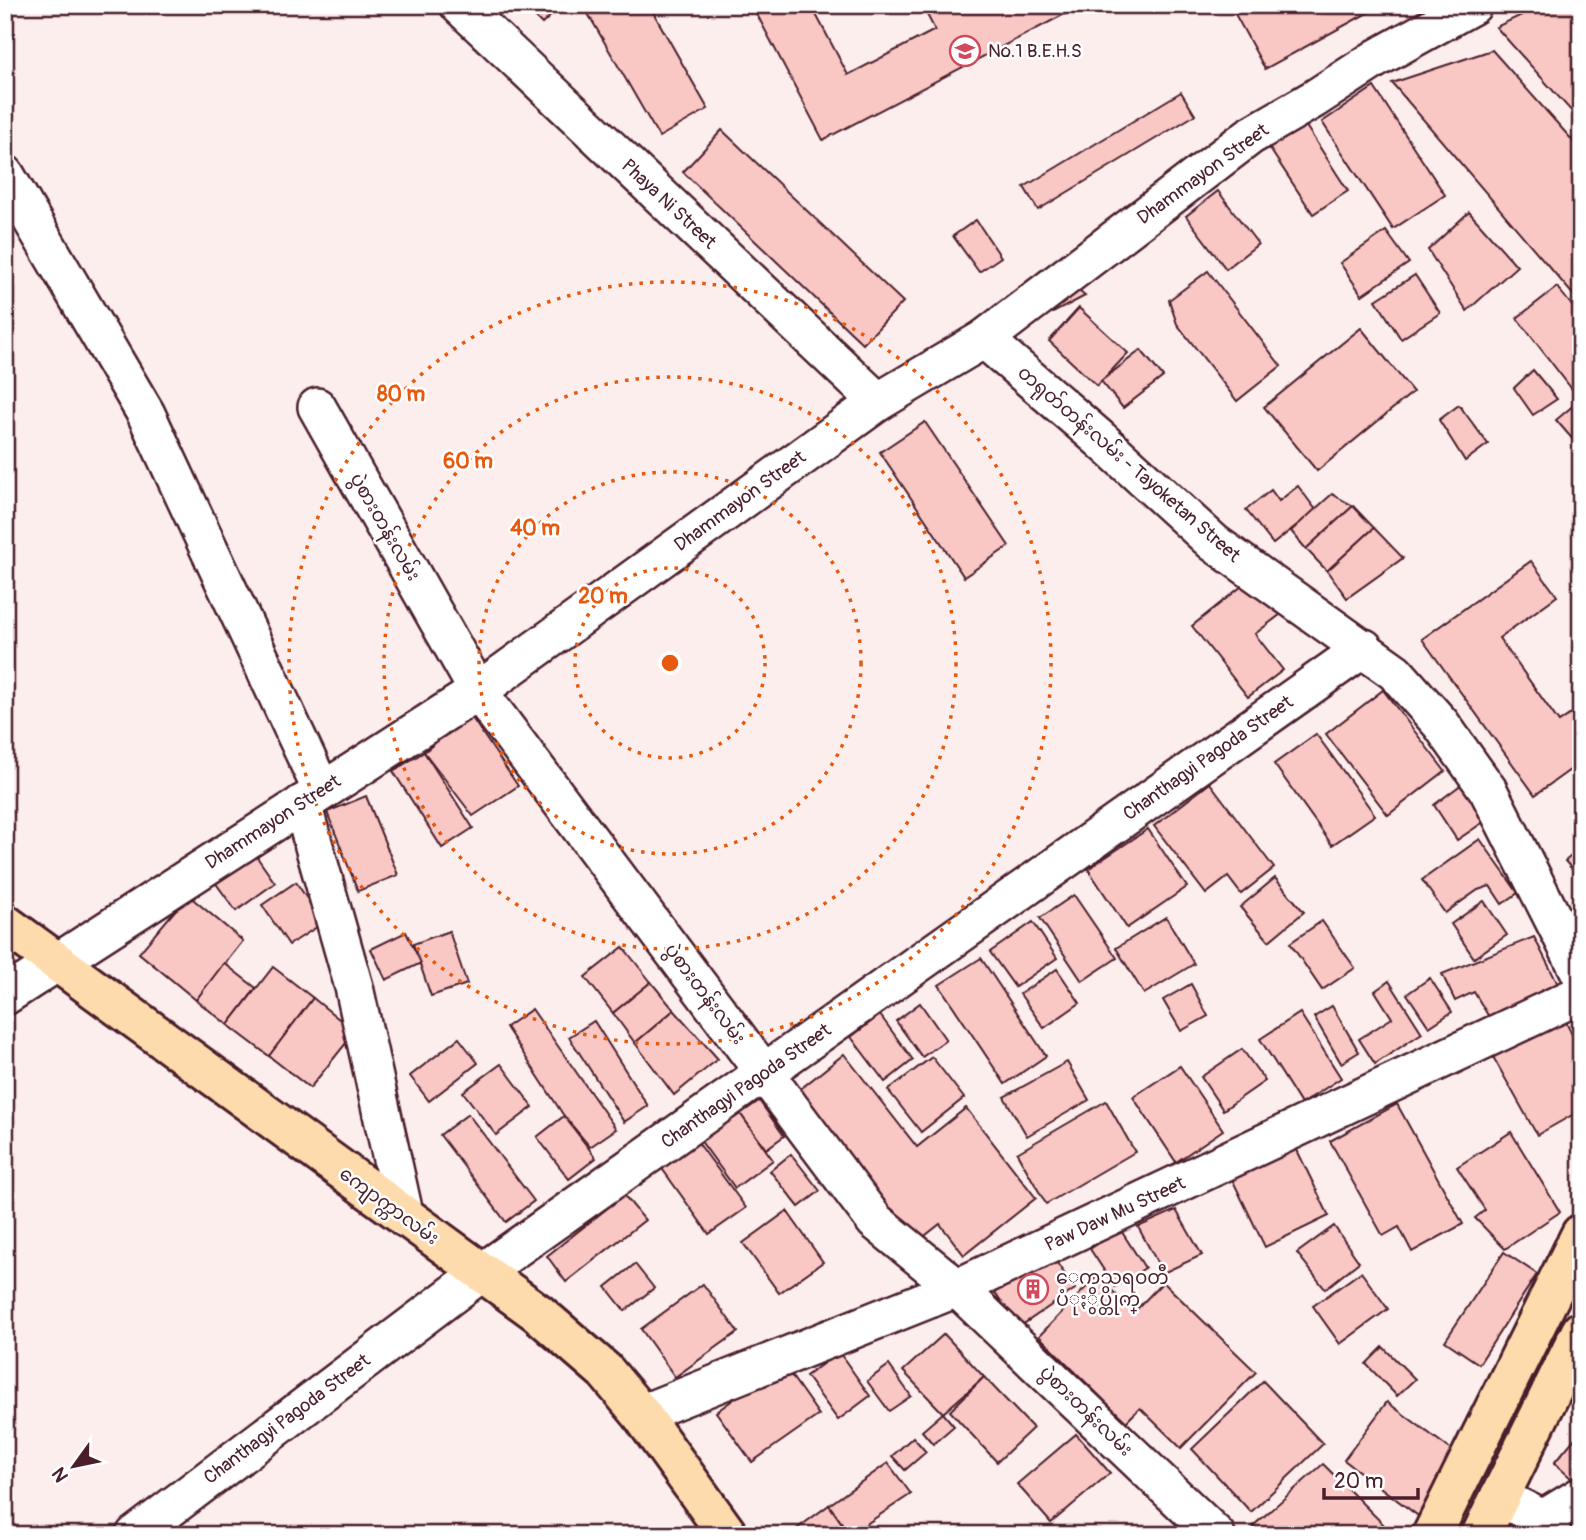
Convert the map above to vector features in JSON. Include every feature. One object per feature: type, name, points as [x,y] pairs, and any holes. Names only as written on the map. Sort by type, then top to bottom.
[{"type":"main road","name":"ကျောက္ကာလမ်း","points":[[5,924],[538,1313],[605,1371],[641,1414],[728,1535]]},
{"type":"main road","points":[[1432,1535],[1581,1234]]},
{"type":"main road","points":[[1481,1535],[1581,1331]]},
{"type":"street","name":"Phaya Ni Street","points":[[459,5],[878,402]]},
{"type":"street","name":"Dhammayon Street","points":[[5,996],[478,691],[878,402],[984,339],[1250,136],[1377,58],[1473,5]]},
{"type":"street","points":[[5,174],[146,414],[312,798],[405,1218]]},
{"type":"street","name":"တရုတ်တန်းလမ်း - Tayoketan Street","points":[[984,339],[1100,439],[1214,543],[1395,672],[1441,724],[1488,790],[1581,974]]},
{"type":"street","name":"ပွဲစားတန်းလမ်း","points":[[317,407],[478,691],[875,1221],[957,1288],[1216,1535]]},
{"type":"street","name":"Chanthagyi Pagoda Street","points":[[135,1535],[481,1273],[1364,648]]},
{"type":"street","name":"Paw Daw Mu Street","points":[[641,1414],[957,1288],[1581,994]]},
{"type":"street","points":[[1499,1497],[1548,1527],[1581,1496]]},
{"type":"building","points":[[523,5],[555,5],[558,9],[542,24]]},
{"type":"building","points":[[583,5],[649,5],[708,109],[659,137]]},
{"type":"building","points":[[752,5],[811,5],[848,75],[935,30],[922,5],[1082,5],[823,140]]},
{"type":"building","points":[[1252,5],[1382,5],[1265,69],[1235,14]]},
{"type":"building","points":[[1543,5],[1581,5],[1581,122],[1496,27]]},
{"type":"building","points":[[1492,50],[1581,150],[1581,304],[1392,83]]},
{"type":"building","points":[[1374,87],[1445,195],[1393,229],[1322,122]]},
{"type":"building","points":[[1181,92],[1195,115],[1038,210],[1024,187]]},
{"type":"building","points":[[1304,123],[1348,191],[1313,214],[1268,146]]},
{"type":"building","points":[[722,130],[903,302],[863,344],[683,172]]},
{"type":"building","points":[[1218,191],[1258,244],[1226,269],[1186,216]]},
{"type":"building","points":[[1469,212],[1517,266],[1467,311],[1428,250]]},
{"type":"building","points":[[976,220],[1001,257],[979,272],[953,236]]},
{"type":"building","points":[[1386,231],[1409,263],[1362,295],[1340,263]]},
{"type":"building","points":[[1052,270],[1085,296],[1053,313],[1035,279]]},
{"type":"building","points":[[1208,271],[1281,366],[1237,401],[1177,324],[1169,300]]},
{"type":"building","points":[[1415,275],[1440,313],[1401,339],[1376,300]]},
{"type":"building","points":[[1557,287],[1581,317],[1581,401],[1517,318]]},
{"type":"building","points":[[1079,308],[1128,353],[1097,386],[1049,341]]},
{"type":"building","points":[[1361,328],[1413,392],[1317,471],[1264,407]]},
{"type":"building","points":[[1141,350],[1163,377],[1123,408],[1101,381]]},
{"type":"building","points":[[1533,370],[1557,399],[1533,415],[1514,388]]},
{"type":"building","points":[[1581,399],[1581,449],[1556,420]]},
{"type":"building","points":[[1459,405],[1488,444],[1465,461],[1439,420]]},
{"type":"building","points":[[925,422],[1009,546],[964,577],[880,452]]},
{"type":"building","points":[[1298,486],[1316,510],[1273,544],[1246,510],[1271,490],[1279,501]]},
{"type":"building","points":[[1332,494],[1353,506],[1306,549],[1291,531]]},
{"type":"building","points":[[1353,506],[1374,528],[1327,571],[1306,549]]},
{"type":"building","points":[[1374,528],[1403,558],[1347,598],[1327,571]]},
{"type":"building","points":[[1531,561],[1557,596],[1499,638],[1559,722],[1581,707],[1581,762],[1535,795],[1422,639]]},
{"type":"building","points":[[1252,578],[1281,614],[1255,634],[1283,670],[1248,697],[1192,626]]},
{"type":"building","points":[[1383,690],[1445,771],[1388,815],[1326,734]]},
{"type":"building","points":[[470,715],[518,786],[473,816],[424,752]]},
{"type":"building","points":[[1316,734],[1375,815],[1332,845],[1274,764]]},
{"type":"building","points":[[424,752],[473,828],[442,848],[393,771]]},
{"type":"building","points":[[1210,783],[1274,868],[1241,894],[1228,877],[1206,894],[1154,826]]},
{"type":"building","points":[[1462,784],[1485,821],[1457,840],[1434,805]]},
{"type":"building","points":[[366,796],[398,875],[358,891],[327,812]]},
{"type":"building","points":[[1148,829],[1187,887],[1127,928],[1088,869]]},
{"type":"building","points":[[1480,839],[1518,893],[1502,904],[1490,886],[1478,890],[1445,913],[1422,880]]},
{"type":"building","points":[[1581,848],[1581,879],[1565,861]]},
{"type":"building","points":[[252,850],[275,883],[236,911],[212,878]]},
{"type":"building","points":[[1275,878],[1304,912],[1269,941],[1240,907]]},
{"type":"building","points":[[296,882],[323,923],[289,945],[262,905]]},
{"type":"building","points":[[188,895],[243,941],[196,1000],[139,953]]},
{"type":"building","points":[[1074,895],[1117,958],[1082,981],[1040,918]]},
{"type":"building","points":[[1484,901],[1507,935],[1474,958],[1451,924]]},
{"type":"building","points":[[1166,917],[1194,964],[1144,994],[1116,948]]},
{"type":"building","points":[[1322,921],[1355,968],[1322,990],[1290,943]]},
{"type":"building","points":[[1033,922],[1057,958],[1015,987],[990,952]]},
{"type":"building","points":[[449,931],[467,984],[431,996],[413,944]]},
{"type":"building","points":[[406,932],[421,963],[386,980],[371,949]]},
{"type":"building","points":[[1534,937],[1562,992],[1495,1027],[1474,992],[1455,1001],[1442,974]]},
{"type":"building","points":[[623,947],[651,982],[613,1013],[585,977]]},
{"type":"building","points":[[981,958],[1046,1056],[1005,1084],[939,985]]},
{"type":"building","points":[[224,963],[256,988],[228,1025],[196,1000]]},
{"type":"building","points":[[273,967],[313,998],[269,1056],[228,1025]]},
{"type":"building","points":[[1057,969],[1080,1003],[1044,1028],[1020,994]]},
{"type":"building","points":[[1430,978],[1452,1012],[1429,1027],[1407,994]]},
{"type":"building","points":[[1389,981],[1422,1033],[1375,1064],[1359,1039],[1392,1018],[1375,991]]},
{"type":"building","points":[[651,982],[674,1010],[635,1043],[613,1013]]},
{"type":"building","points":[[1191,984],[1208,1016],[1181,1031],[1163,1000]]},
{"type":"building","points":[[313,998],[355,1032],[310,1088],[269,1056]]},
{"type":"building","points":[[920,1003],[946,1040],[922,1057],[896,1021]]},
{"type":"building","points":[[1332,1006],[1359,1052],[1341,1063],[1314,1017]]},
{"type":"building","points":[[532,1009],[616,1129],[590,1147],[564,1116],[506,1027]]},
{"type":"building","points":[[674,1010],[718,1059],[674,1095],[635,1043]]},
{"type":"building","points":[[1300,1013],[1341,1078],[1301,1104],[1260,1039]]},
{"type":"building","points":[[880,1015],[913,1060],[885,1082],[851,1037]]},
{"type":"building","points":[[1563,1016],[1581,1053],[1581,1110],[1537,1135],[1492,1055]]},
{"type":"building","points":[[594,1021],[648,1106],[624,1122],[569,1037]]},
{"type":"building","points":[[459,1038],[478,1063],[429,1101],[410,1076]]},
{"type":"building","points":[[1242,1049],[1265,1081],[1223,1110],[1201,1077]]},
{"type":"building","points":[[844,1054],[917,1147],[966,1108],[1036,1198],[964,1255],[940,1224],[917,1242],[798,1091]]},
{"type":"building","points":[[932,1057],[964,1098],[921,1132],[888,1090]]},
{"type":"building","points":[[1067,1062],[1089,1100],[1027,1136],[1004,1097]]},
{"type":"building","points":[[501,1064],[533,1107],[496,1135],[463,1092]]},
{"type":"building","points":[[1180,1066],[1223,1130],[1176,1162],[1133,1097]]},
{"type":"building","points":[[758,1099],[784,1136],[766,1149],[739,1112]]},
{"type":"building","points":[[1106,1101],[1135,1152],[1046,1204],[1017,1153]]},
{"type":"building","points":[[1397,1104],[1463,1224],[1412,1252],[1399,1227],[1383,1236],[1330,1141]]},
{"type":"building","points":[[739,1112],[773,1160],[735,1188],[700,1140]]},
{"type":"building","points":[[468,1114],[534,1201],[506,1222],[440,1135]]},
{"type":"building","points":[[564,1116],[596,1158],[569,1179],[537,1137]]},
{"type":"building","points":[[1511,1132],[1560,1212],[1505,1249],[1475,1218],[1485,1210],[1457,1167]]},
{"type":"building","points":[[694,1137],[746,1208],[709,1234],[658,1163]]},
{"type":"building","points":[[1296,1148],[1329,1216],[1265,1247],[1232,1179]]},
{"type":"building","points":[[791,1154],[820,1191],[799,1207],[770,1171]]},
{"type":"building","points":[[624,1195],[645,1220],[566,1282],[547,1256]]},
{"type":"building","points":[[1176,1210],[1202,1255],[1163,1273],[1138,1227]]},
{"type":"building","points":[[787,1211],[823,1262],[779,1293],[743,1243]]},
{"type":"building","points":[[1334,1226],[1359,1262],[1325,1289],[1297,1253]]},
{"type":"building","points":[[1120,1229],[1145,1268],[1115,1287],[1090,1249]]},
{"type":"building","name":"ေကသရ၀တီ ပံုႏွိပ္တိုက္","points":[[1048,1250],[1075,1289],[1019,1327],[992,1288]]},
{"type":"building","points":[[1504,1252],[1537,1274],[1479,1364],[1445,1341]]},
{"type":"building","points":[[635,1264],[654,1288],[625,1311],[606,1287]]},
{"type":"building","points":[[1361,1272],[1388,1309],[1340,1344],[1313,1306]]},
{"type":"building","points":[[1097,1276],[1134,1312],[1163,1282],[1256,1372],[1181,1448],[1140,1408],[1126,1422],[1039,1336]]},
{"type":"building","points":[[703,1284],[738,1332],[675,1377],[641,1329]]},
{"type":"building","points":[[944,1334],[984,1377],[943,1413],[903,1371]]},
{"type":"building","points":[[1383,1347],[1415,1379],[1397,1396],[1366,1364]]},
{"type":"building","points":[[839,1352],[870,1396],[838,1420],[806,1376]]},
{"type":"building","points":[[783,1364],[819,1415],[752,1462],[716,1412]]},
{"type":"building","points":[[889,1365],[911,1396],[889,1411],[867,1381]]},
{"type":"building","points":[[984,1377],[1033,1428],[997,1462],[950,1411]]},
{"type":"building","points":[[1263,1381],[1323,1444],[1251,1512],[1192,1449]]},
{"type":"building","points":[[1387,1402],[1465,1460],[1421,1518],[1344,1460]]},
{"type":"building","points":[[943,1413],[954,1426],[933,1444],[922,1431]]},
{"type":"building","points":[[1581,1431],[1581,1487],[1554,1463]]},
{"type":"building","points":[[1076,1434],[1110,1473],[1051,1523],[1017,1484]]},
{"type":"building","points":[[913,1437],[926,1452],[905,1470],[892,1456]]},
{"type":"building","points":[[888,1463],[911,1494],[850,1535],[829,1505]]},
{"type":"building","points":[[1323,1464],[1394,1535],[1259,1535],[1253,1526]]},
{"type":"building","points":[[829,1505],[850,1535],[792,1535],[791,1533]]},
{"type":"place","name":"No.1 B.E.H.S","points":[[965,51]]},
{"type":"place","name":"ေကသရ၀တီ ပံုႏွိပ္တိုက္","points":[[1033,1289]]}]
